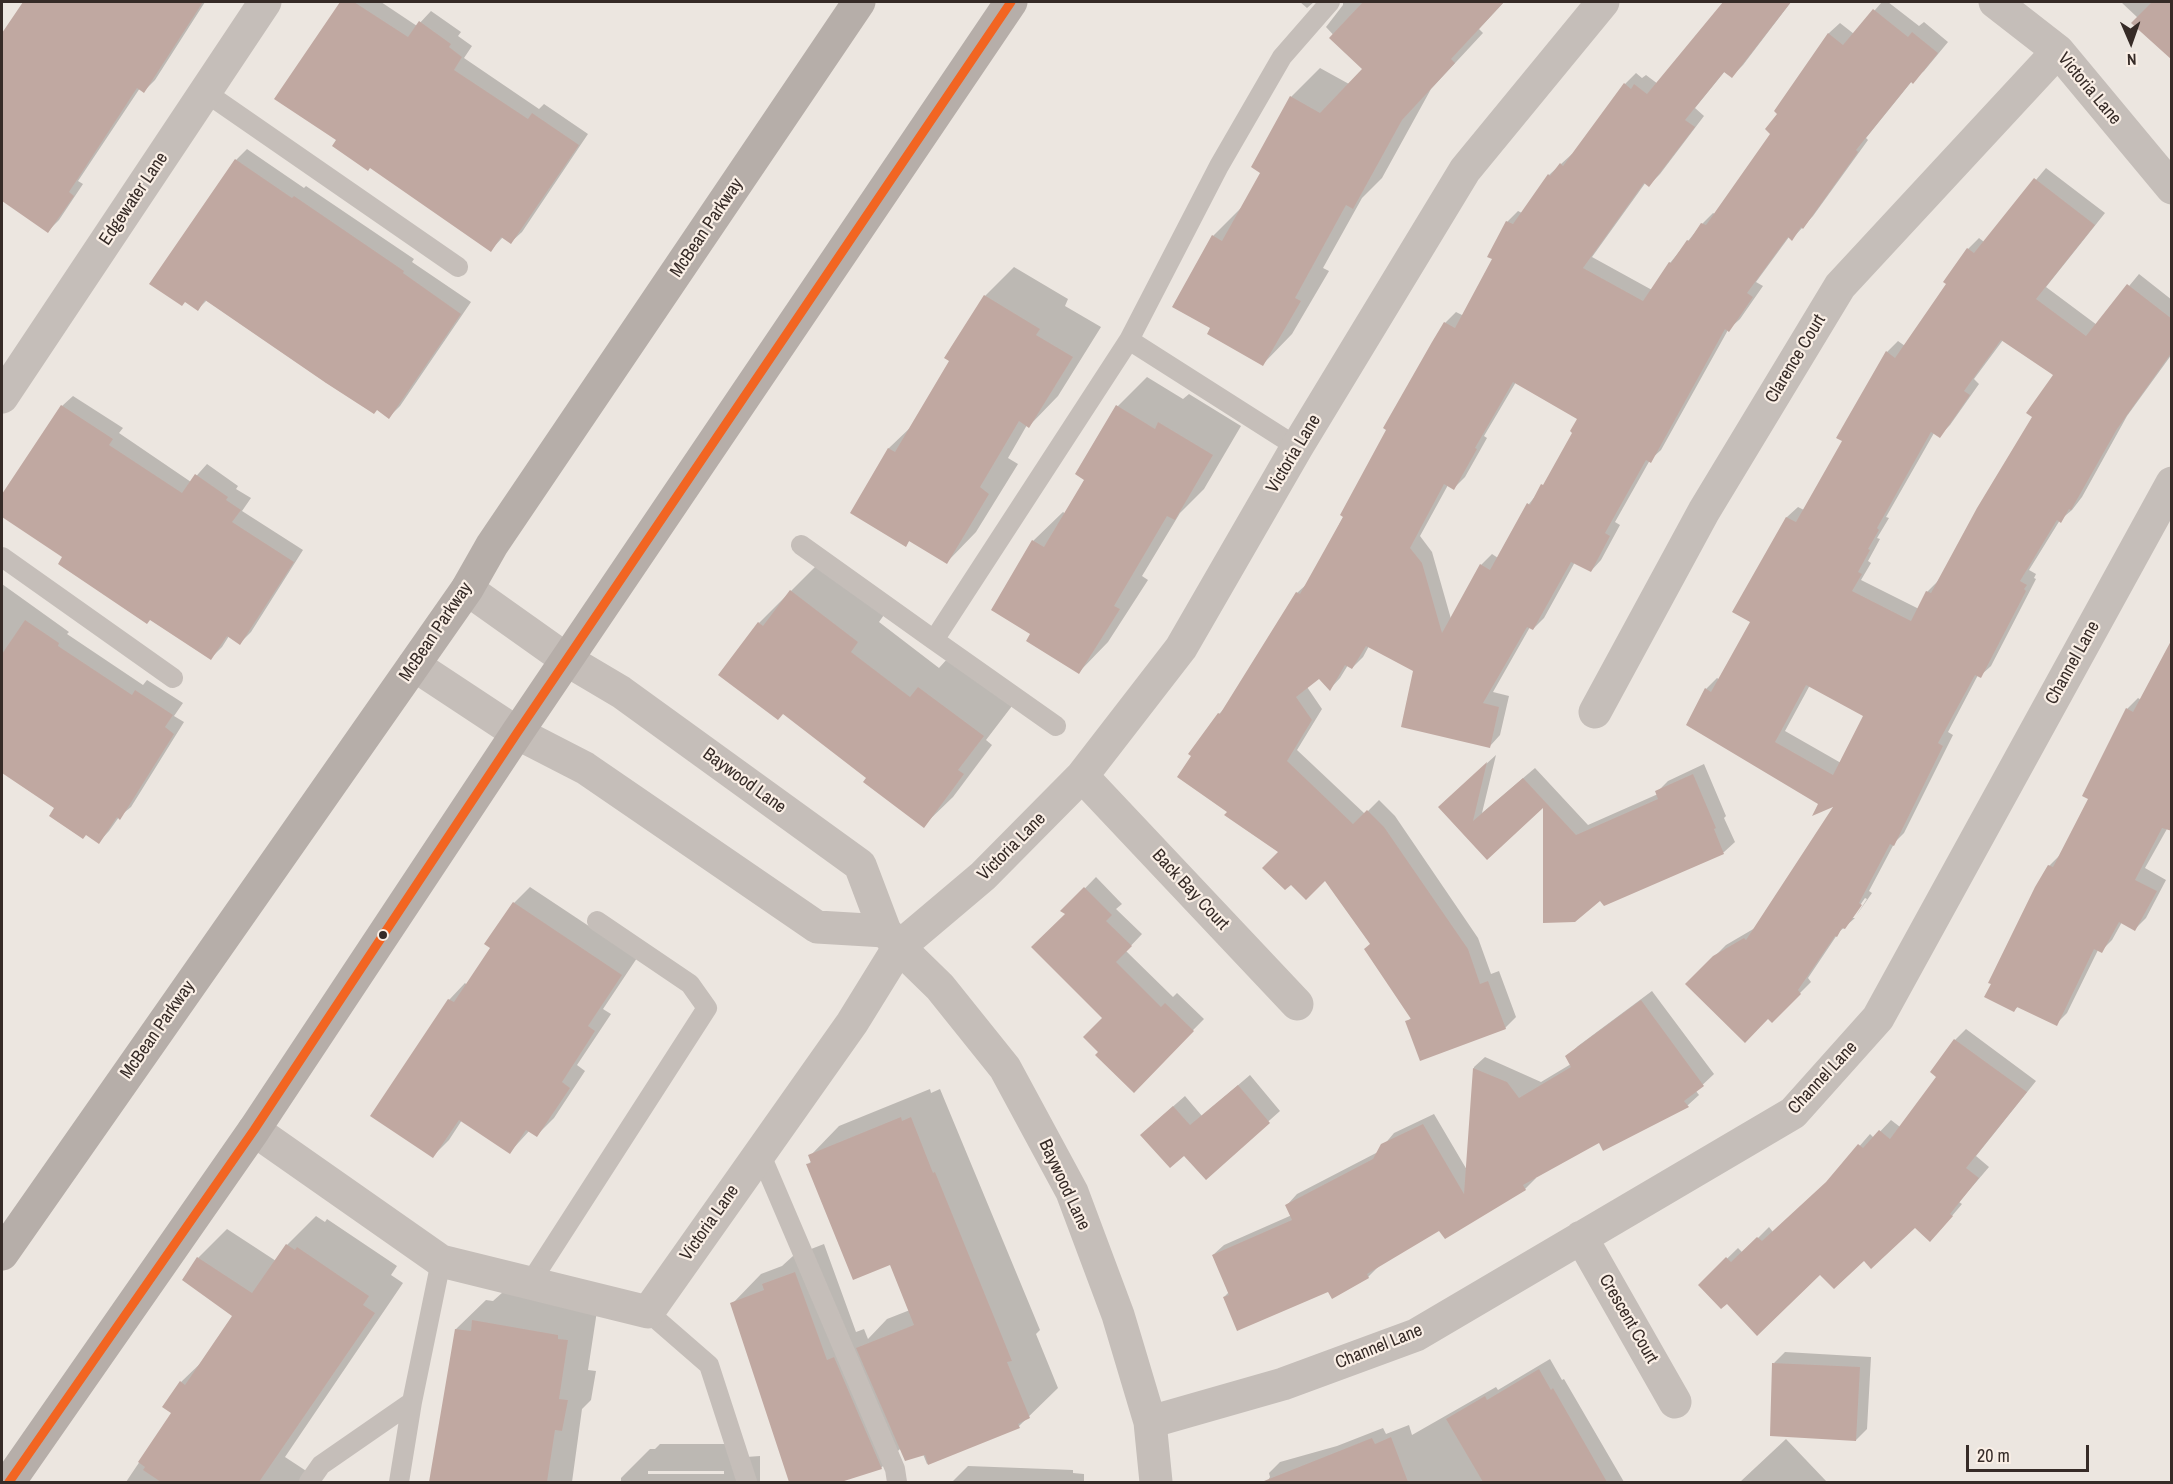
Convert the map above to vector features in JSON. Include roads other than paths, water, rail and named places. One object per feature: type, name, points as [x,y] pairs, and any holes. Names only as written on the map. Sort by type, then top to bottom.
[{"type":"main road","name":"McBean Parkway","points":[[2,1254],[467,589],[492,545],[859,2]]},
{"type":"main road","points":[[9,1482],[254,1130],[517,734],[1011,2]]},
{"type":"street","name":"Edgewater Lane","points":[[2,397],[265,2]]},
{"type":"street","name":"Victoria Lane","points":[[648,1312],[852,1023],[892,939],[983,876],[1082,777],[1181,648],[1297,447],[1465,170],[1603,2]]},
{"type":"street","name":"Victoria Lane","points":[[1995,2],[2058,51],[2169,180]]},
{"type":"street","name":"Clarence Court","points":[[1594,711],[1704,511],[1840,286],[2058,51]]},
{"type":"street","name":"Channel Lane","points":[[1150,1422],[1283,1384],[1416,1335],[1793,1113],[1878,1018],[2172,483]]},
{"type":"street","name":"Baywood Lane","points":[[467,589],[567,660],[621,692],[860,866],[892,939],[940,987],[1005,1068],[1072,1192],[1118,1315],[1150,1422],[1156,1482]]},
{"type":"street","points":[[414,665],[517,734],[585,768],[817,927],[892,939]]},
{"type":"street","name":"Back Bay Court","points":[[1082,777],[1297,1004]]},
{"type":"street","points":[[254,1130],[441,1262],[648,1312]]},
{"type":"street","name":"Crescent Court","points":[[1581,1237],[1675,1402]]},
{"type":"lane","points":[[934,640],[1129,340],[1219,166],[1282,57],[1330,2]]},
{"type":"lane","points":[[205,92],[458,267]]},
{"type":"lane","points":[[1129,340],[1297,447]]},
{"type":"lane","points":[[801,545],[1056,726]]},
{"type":"lane","points":[[2,557],[173,678]]},
{"type":"lane","points":[[530,1283],[707,1008],[690,984],[597,921]]},
{"type":"lane","points":[[760,1153],[895,1469],[897,1482]]},
{"type":"lane","points":[[399,1482],[412,1402],[441,1262]]},
{"type":"lane","points":[[648,1312],[709,1365],[747,1482]]},
{"type":"lane","points":[[309,1482],[321,1465],[412,1402]]}]
